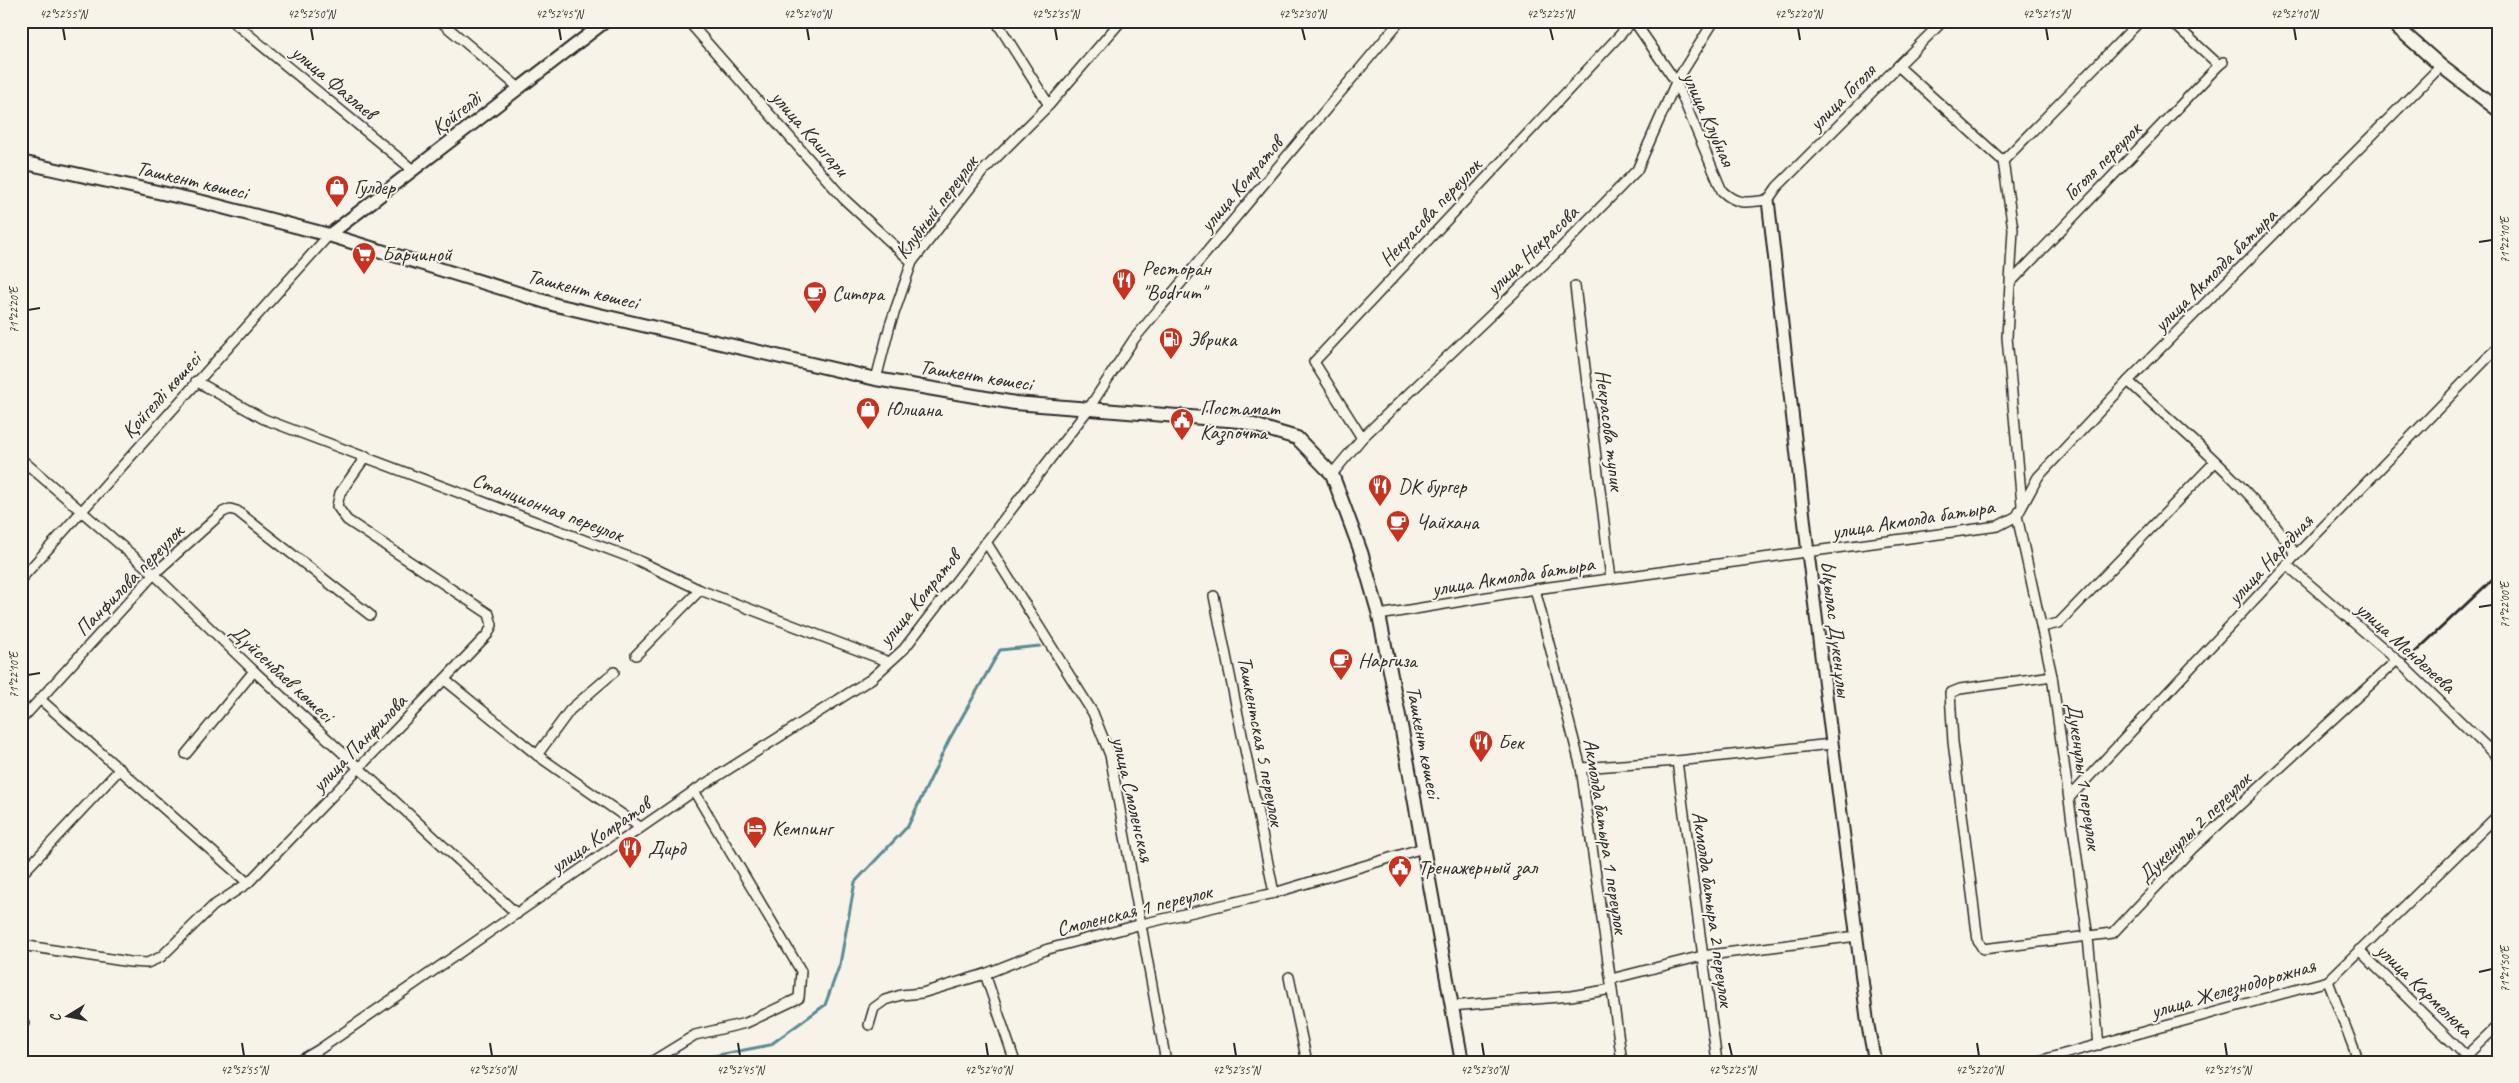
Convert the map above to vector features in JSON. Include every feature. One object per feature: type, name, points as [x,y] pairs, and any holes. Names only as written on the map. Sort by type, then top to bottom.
[{"type":"main road","points":[[2390,21],[2441,66],[2498,110]]},
{"type":"main road","name":"Ташкент көшесі","points":[[21,162],[203,202],[329,235],[556,305],[876,379],[1015,404],[1240,421],[1296,438],[1332,474],[1360,552],[1378,615],[1462,1062]]},
{"type":"street","name":"улица Фазлаев","points":[[232,21],[413,170]]},
{"type":"street","points":[[440,21],[519,88]]},
{"type":"street","name":"Қойгелді","points":[[329,235],[606,21]]},
{"type":"street","name":"улица Кашгари","points":[[688,21],[844,198],[912,262]]},
{"type":"street","points":[[996,21],[1049,105]]},
{"type":"street","name":"Клубный переулок","points":[[876,379],[890,325],[912,262],[984,170],[1049,105],[1122,21]]},
{"type":"street","name":"улица Комратов","points":[[298,1062],[320,1049],[694,791],[871,679],[904,649],[1087,410],[1134,339],[1400,21]]},
{"type":"street","name":"улица Клубная","points":[[1633,21],[1676,82],[1722,191],[1733,201],[1768,200]]},
{"type":"street","name":"Некрасова переулок","points":[[1362,438],[1314,362],[1633,21]]},
{"type":"street","name":"улица Некрасова","points":[[1332,474],[1362,438],[1558,251],[1637,170],[1676,82],[1714,21]]},
{"type":"street","name":"улица Гоголя","points":[[1768,200],[1777,187],[1943,21]]},
{"type":"street","points":[[2003,161],[2140,21]]},
{"type":"street","name":"Гоголя переулок","points":[[2010,282],[2221,63],[2171,21]]},
{"type":"street","points":[[1898,66],[2003,161],[2013,229],[2007,337],[2022,506]]},
{"type":"street","name":"улица Акмолда батыра","points":[[1378,615],[1611,579],[1998,526],[2017,516],[2038,476],[2128,381],[2441,66]]},
{"type":"street","name":"Ықылас Дүкенұлы","points":[[1768,200],[1831,744],[1875,1062]]},
{"type":"street","name":"Қойгелді көшесі","points":[[21,579],[196,381],[329,235]]},
{"type":"street","name":"Некрасова тупик","points":[[1575,286],[1611,579]]},
{"type":"street","name":"улица Народная","points":[[2070,797],[2288,566],[2296,555],[2498,347]]},
{"type":"street","name":"Станционная переулок","points":[[196,381],[264,419],[637,560],[700,590],[890,662]]},
{"type":"street","points":[[2128,381],[2215,462],[2277,524],[2296,555]]},
{"type":"street","name":"улица Панфилова","points":[[21,945],[147,963],[160,956],[213,906],[248,883],[488,634],[492,624],[489,614],[347,520],[337,506],[340,493],[366,456]]},
{"type":"street","name":"Дүйсенбаев көшесі","points":[[21,459],[154,574],[254,671],[517,914]]},
{"type":"street","points":[[2042,627],[2059,623],[2215,462]]},
{"type":"street","name":"Панфилова переулок","points":[[21,720],[154,574],[223,512],[230,509],[237,511],[370,615]]},
{"type":"street","name":"Дукенулы 1 переулок","points":[[2017,516],[2052,676],[2088,938],[2099,1045]]},
{"type":"street","name":"улица Смоленская","points":[[986,542],[1093,713],[1106,747],[1142,924],[1166,1062]]},
{"type":"street","name":"улица Менделеева","points":[[2288,566],[2397,660],[2498,758]]},
{"type":"street","points":[[636,655],[700,590]]},
{"type":"street","name":"Акмолда батыра 1 переулок","points":[[1535,590],[1581,768],[1622,1062]]},
{"type":"street","name":"Ташкентская 5 переулок","points":[[1214,596],[1274,894]]},
{"type":"street","name":"Дукенулы 2 переулок","points":[[2052,676],[1960,689],[1950,693],[1953,742],[1978,941],[1983,949],[2088,938],[2113,933],[2193,848],[2397,660]]},
{"type":"street","points":[[186,754],[254,671]]},
{"type":"street","points":[[537,755],[570,710],[614,672]]},
{"type":"street","points":[[445,680],[537,755],[640,828]]},
{"type":"street","points":[[41,700],[248,883]]},
{"type":"street","points":[[1581,768],[1677,761],[1831,744]]},
{"type":"street","name":"Акмолда батыра 2 переулок","points":[[1677,761],[1717,1062]]},
{"type":"street","points":[[21,875],[120,769]]},
{"type":"street","points":[[651,1062],[694,1035],[746,1023],[799,998],[801,971],[694,791]]},
{"type":"street","name":"улица Железнодорожная","points":[[2036,1062],[2328,981],[2498,816]]},
{"type":"street","name":"Смоленская 1 переулок","points":[[869,1025],[874,1008],[885,1000],[901,995],[929,991],[985,974],[1048,949],[1142,924],[1274,894],[1423,848]]},
{"type":"street","points":[[1611,979],[1702,956],[1857,936]]},
{"type":"street","name":"улица Кармелюка","points":[[2359,950],[2470,1059],[2498,1025]]},
{"type":"street","points":[[985,974],[1014,1059],[1012,1062]]},
{"type":"street","points":[[1289,978],[1306,1062]]},
{"type":"street","points":[[2328,981],[2359,1062]]},
{"type":"street","points":[[1451,1006],[1571,996],[1612,989]]},
{"type":"waterway","points":[[697,1062],[703,1058],[770,1045],[825,1005],[840,964],[855,882],[908,826],[949,740],[1000,650],[1040,646]]},
{"type":"railway","points":[[2407,660],[2498,574]]},
{"type":"place","name":"Гулдер","points":[[337,208]]},
{"type":"place","name":"Барчиной","points":[[364,275]]},
{"type":"place","name":"Ресторан \"Bodrum\"","points":[[1124,301]]},
{"type":"place","name":"Ситора","points":[[815,314]]},
{"type":"place","name":"Эврика","points":[[1171,360]]},
{"type":"place","name":"Юлиана","points":[[868,430]]},
{"type":"place","name":"Постамат Казпочта","points":[[1182,441]]},
{"type":"place","name":"DK бургер","points":[[1380,507]]},
{"type":"place","name":"Чайхана","points":[[1398,543]]},
{"type":"place","name":"Наргиза","points":[[1341,681]]},
{"type":"place","name":"Бек","points":[[1481,763]]},
{"type":"place","name":"Кемпинг","points":[[755,849]]},
{"type":"place","name":"Дирд","points":[[630,869]]},
{"type":"place","name":"Тренажерный зал","points":[[1400,888]]}]
